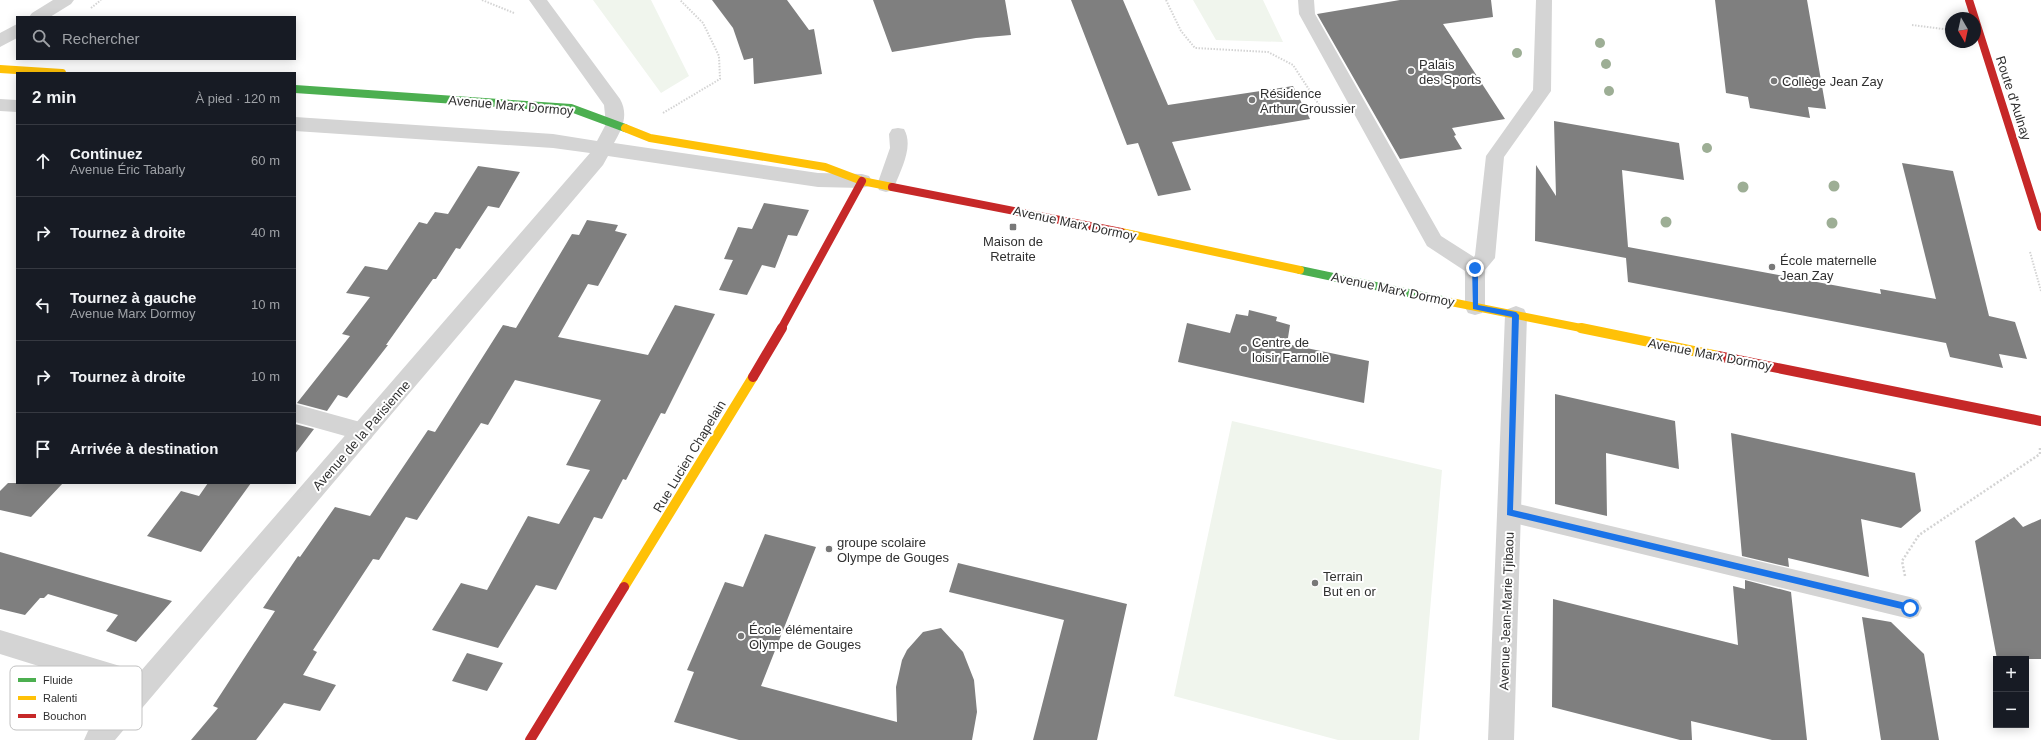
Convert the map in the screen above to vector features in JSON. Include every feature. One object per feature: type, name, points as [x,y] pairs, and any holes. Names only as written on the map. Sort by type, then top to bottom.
[{"type":"street","points":[[40,16],[65,0]]},
{"type":"street","points":[[538,0],[613,104],[615,124]]},
{"type":"street","name":"Route d'Aulnay","points":[[1970,0],[2041,227]]},
{"type":"street","points":[[0,41],[16,31]]},
{"type":"street","points":[[0,69],[46,72]]},
{"type":"street","name":"Avenue Marx Dormoy","points":[[296,89],[571,108],[650,138],[825,167],[862,181]]},
{"type":"street","points":[[0,105],[16,106]]},
{"type":"street","name":"Avenue Marx Dormoy","points":[[296,124],[553,141],[818,180],[862,181],[886,185],[1001,207],[1475,307],[2040,421]]},
{"type":"street","name":"Avenue de la Parisienne","points":[[142,688],[596,160],[615,124]]},
{"type":"street","name":"Rue Lucien Chapelain","points":[[530,740],[776,339],[862,181]]},
{"type":"street","name":"Avenue Jean-Marie Tjibaou","points":[[1502,740],[1516,315]]},
{"type":"street","points":[[0,642],[79,666]]},
{"type":"street","name":"Avenue de la Parisienne","points":[[97,740],[106,730]]},
{"type":"lane","points":[[1306,0],[1307,14],[1434,241],[1475,268]]},
{"type":"lane","points":[[1475,307],[1475,268],[1485,258],[1495,156],[1542,91],[1544,0]]},
{"type":"lane","points":[[886,185],[899,148],[898,134]]},
{"type":"lane","points":[[296,413],[363,432]]},
{"type":"lane","points":[[1510,512],[1910,608]]},
{"type":"path","points":[[650,138],[660,115],[720,79],[719,56],[703,23],[680,0]]},
{"type":"path","points":[[1166,0],[1181,31],[1195,48],[1268,52],[1293,65],[1323,111]]},
{"type":"path","points":[[1912,25],[1945,29]]},
{"type":"path","points":[[1910,608],[1902,561],[1919,535],[2040,454],[2040,421]]},
{"type":"shaded area","points":[[593,0],[651,0],[689,76],[661,93]]},
{"type":"shaded area","points":[[1193,0],[1263,0],[1283,42],[1216,40]]},
{"type":"shaded area","name":"Terrain But en or","points":[[1232,421],[1442,470],[1419,740],[1338,740],[1174,696]]},
{"type":"building","points":[[712,0],[787,0],[809,30],[814,29],[822,74],[754,84],[753,58],[744,60],[733,28]]},
{"type":"building","points":[[873,0],[1005,0],[1011,35],[976,38],[892,52]]},
{"type":"building","points":[[1071,0],[1123,0],[1168,105],[1293,86],[1310,119],[1172,142],[1191,190],[1158,196],[1138,143],[1127,145]]},
{"type":"building","name":"Palais des Sports","points":[[1400,0],[1491,0],[1493,17],[1443,24],[1505,119],[1452,128],[1456,135],[1454,136],[1462,149],[1400,159],[1317,14]]},
{"type":"building","points":[[1715,0],[1807,0],[1826,109],[1808,107],[1810,118],[1750,108],[1748,97],[1726,93]]},
{"type":"building","name":"École maternelle Jean Zay","points":[[1554,121],[1679,143],[1684,180],[1622,170],[1628,247],[1881,294],[1880,289],[1936,299],[1902,163],[1953,171],[1989,316],[2015,322],[2027,359],[1999,354],[2003,368],[1950,357],[1946,343],[1628,282],[1626,258],[1535,241],[1536,165],[1556,196]]},
{"type":"building","points":[[478,166],[520,172],[499,208],[488,206],[460,249],[456,248],[436,279],[433,279],[386,345],[388,345],[347,398],[338,395],[327,411],[297,403],[350,336],[342,334],[370,297],[346,293],[365,266],[387,270],[419,222],[427,224],[435,212],[448,214]]},
{"type":"building","points":[[764,203],[809,210],[797,236],[788,235],[775,268],[762,265],[747,295],[719,290],[733,260],[724,259],[738,227],[752,229]]},
{"type":"building","points":[[587,220],[618,225],[615,231],[627,234],[598,286],[588,284],[558,337],[648,355],[675,305],[715,314],[665,414],[661,413],[626,480],[623,479],[602,519],[594,517],[556,590],[536,585],[498,648],[432,630],[461,583],[487,590],[528,516],[559,524],[590,470],[566,465],[601,400],[515,380],[488,425],[481,423],[417,520],[406,517],[379,560],[373,559],[313,650],[317,652],[303,675],[336,685],[320,711],[284,703],[256,740],[191,740],[218,708],[213,706],[275,611],[263,608],[298,556],[300,557],[335,507],[370,516],[428,430],[435,432],[503,325],[516,328],[572,234],[579,235]]},
{"type":"building","name":"Centre de loisir Farnolle","points":[[1249,310],[1277,317],[1276,321],[1290,325],[1287,344],[1369,361],[1364,403],[1178,362],[1187,323],[1230,333],[1236,314],[1248,316]]},
{"type":"building","points":[[1555,394],[1675,421],[1679,469],[1606,453],[1607,516],[1555,504]]},
{"type":"building","points":[[296,424],[314,429],[296,453]]},
{"type":"building","points":[[1731,433],[1915,473],[1921,511],[1901,528],[1861,519],[1869,577],[1788,558],[1789,567],[1742,556]]},
{"type":"building","points":[[8,483],[62,484],[31,517],[0,510],[0,491]]},
{"type":"building","points":[[207,484],[250,484],[201,552],[147,536],[181,491],[199,496]]},
{"type":"building","points":[[2014,517],[2023,527],[2041,519],[2041,659],[2029,659],[2029,656],[1996,656],[1975,541]]},
{"type":"building","name":"École élémentaire Olympe de Gouges","points":[[765,534],[816,547],[761,686],[897,722],[896,687],[902,660],[907,650],[923,632],[941,628],[963,652],[974,680],[977,712],[972,740],[739,740],[674,722],[694,672],[687,670],[725,582],[743,587]]},
{"type":"building","points":[[0,552],[172,601],[136,642],[106,631],[118,615],[48,594],[44,598],[40,598],[25,615],[0,609]]},
{"type":"building","points":[[958,563],[1127,604],[1097,740],[1033,740],[1064,620],[949,592]]},
{"type":"building","points":[[1745,580],[1791,592],[1807,740],[1772,740],[1691,721],[1692,740],[1680,740],[1552,707],[1553,599],[1738,645],[1733,586],[1745,589]]},
{"type":"building","points":[[1862,617],[1891,622],[1924,654],[1939,740],[1881,740]]},
{"type":"building","points":[[467,653],[503,663],[487,691],[452,681]]},
{"type":"traffic: fast","points":[[296,89],[571,108],[625,128]]},
{"type":"traffic: fast","points":[[1300,270],[1451,302]]},
{"type":"traffic: slow","points":[[0,69],[46,72]]},
{"type":"traffic: slow","points":[[625,128],[650,138],[825,167],[862,181],[892,187]]},
{"type":"traffic: slow","points":[[1121,232],[1300,270]]},
{"type":"traffic: slow","points":[[1451,302],[1718,356]]},
{"type":"traffic: slow","points":[[624,587],[753,377]]},
{"type":"traffic: jam","points":[[1969,0],[2041,227]]},
{"type":"traffic: jam","points":[[753,377],[776,339],[862,181]]},
{"type":"traffic: jam","points":[[892,187],[1121,232]]},
{"type":"traffic: jam","points":[[1718,356],[2041,421]]},
{"type":"traffic: jam","points":[[530,740],[624,587]]},
{"type":"place","name":"Palais des Sports","points":[[1411,71]]},
{"type":"place","name":"Collège Jean Zay","points":[[1774,81]]},
{"type":"place","name":"Résidence Arthur Groussier","points":[[1252,100]]},
{"type":"place","name":"Maison de Retraite","points":[[1013,227]]},
{"type":"place","name":"École maternelle Jean Zay","points":[[1772,267]]},
{"type":"place","name":"Centre de loisir Farnolle","points":[[1244,349]]},
{"type":"place","name":"groupe scolaire Olympe de Gouges","points":[[829,549]]},
{"type":"place","name":"Terrain But en or","points":[[1315,583]]},
{"type":"place","name":"École élémentaire Olympe de Gouges","points":[[741,636]]},
{"type":"route","points":[[1475,268],[1475,307],[1516,315],[1510,512],[1910,608]]}]
